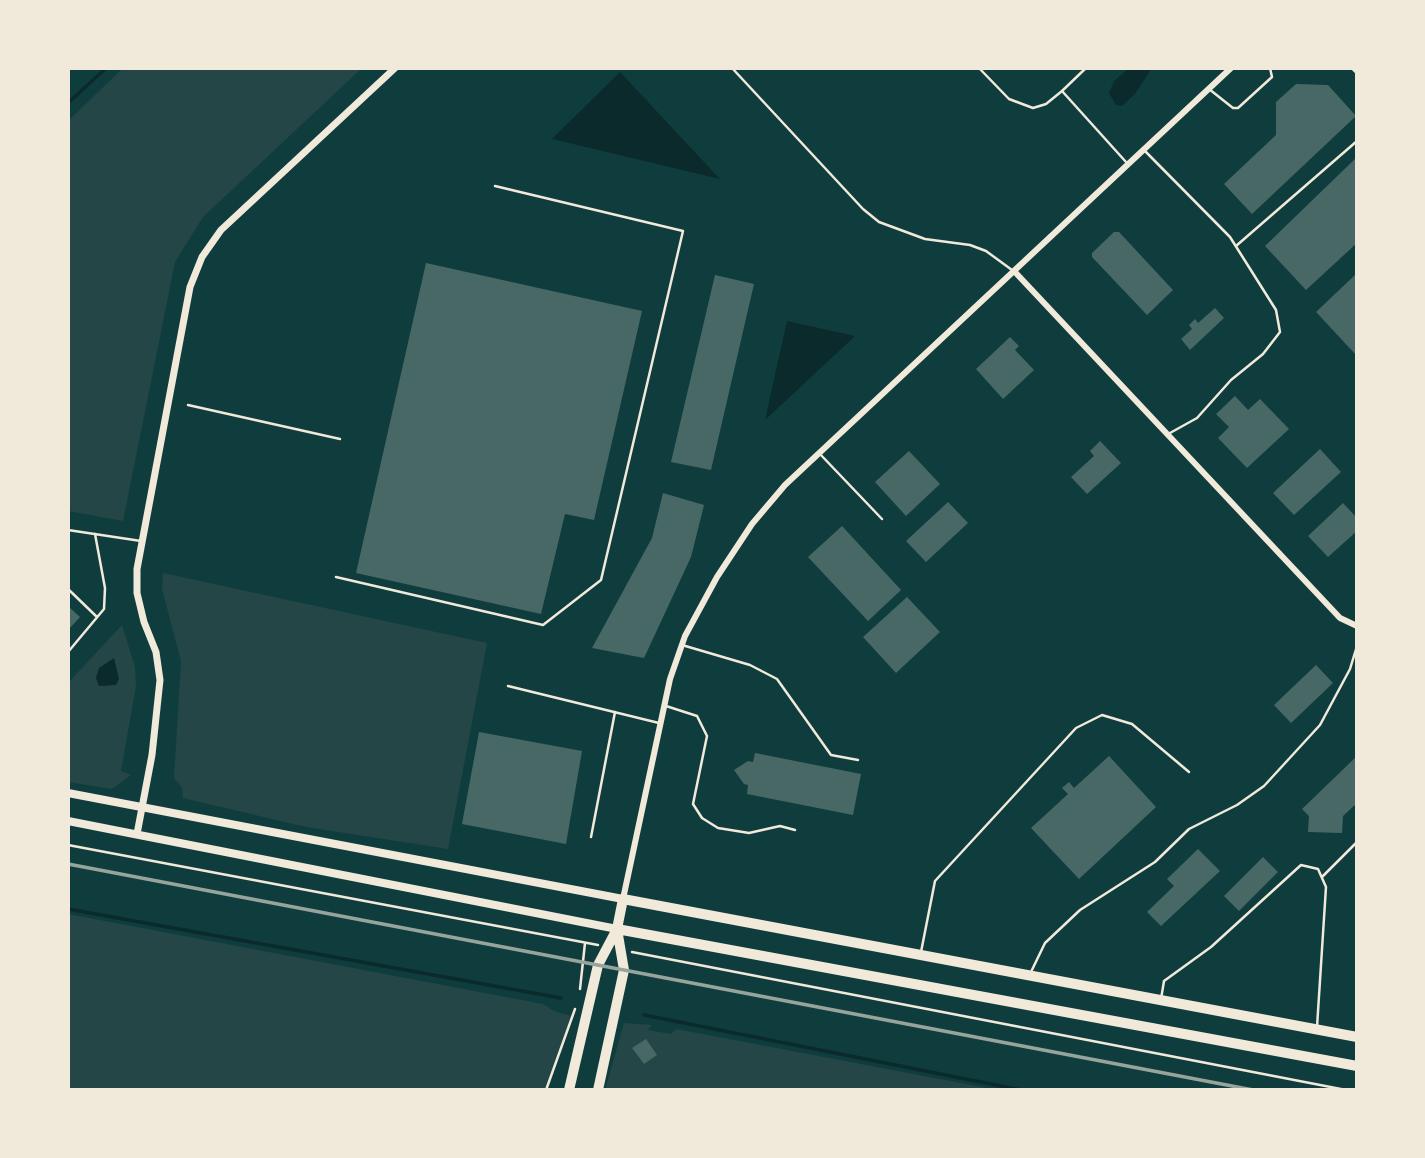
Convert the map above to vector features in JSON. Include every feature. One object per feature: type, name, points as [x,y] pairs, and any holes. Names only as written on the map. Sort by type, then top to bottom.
[{"type":"main road","points":[[68,793],[1357,1037]]},
{"type":"main road","points":[[68,821],[617,929],[1357,1066]]},
{"type":"main road","points":[[569,1090],[598,965],[617,929],[624,899]]},
{"type":"main road","points":[[598,1090],[624,970],[617,929]]},
{"type":"street","points":[[137,834],[152,755],[160,680],[156,652],[144,622],[137,593],[137,569],[190,287],[202,257],[221,230],[395,68]]},
{"type":"street","points":[[624,899],[663,705],[682,645],[716,577],[752,524],[785,485],[1231,68]]},
{"type":"street","points":[[1014,271],[1340,618],[1356,626]]},
{"type":"lane","points":[[732,68],[863,209],[879,222],[900,233],[970,245],[986,251],[1014,271]]},
{"type":"lane","points":[[979,68],[1009,99],[1033,108],[1046,104],[1086,68]]},
{"type":"lane","points":[[1209,89],[1233,108],[1238,108],[1272,77],[1270,68]]},
{"type":"lane","points":[[1062,91],[1129,165]]},
{"type":"lane","points":[[1236,246],[1357,141]]},
{"type":"lane","points":[[1144,150],[1230,237],[1276,310],[1280,332],[1263,354],[1231,380],[1197,418],[1167,435]]},
{"type":"lane","points":[[336,578],[542,625],[601,580],[683,232],[495,186]]},
{"type":"lane","points":[[819,453],[882,519]]},
{"type":"lane","points":[[68,530],[142,541]]},
{"type":"lane","points":[[68,652],[103,609],[105,588],[95,534]]},
{"type":"lane","points":[[68,589],[97,617]]},
{"type":"lane","points":[[682,645],[750,666],[777,679],[831,755],[858,760]]},
{"type":"lane","points":[[1029,975],[1045,943],[1080,910],[1155,862],[1189,829],[1237,805],[1264,786],[1320,725],[1350,669],[1357,646]]},
{"type":"lane","points":[[508,686],[659,723]]},
{"type":"lane","points":[[663,705],[697,716],[708,736],[693,804],[702,818],[718,828],[750,833],[780,826],[795,830]]},
{"type":"lane","points":[[590,837],[615,712]]},
{"type":"lane","points":[[920,955],[935,881],[1076,728],[1102,715],[1132,724],[1189,772]]},
{"type":"lane","points":[[1322,878],[1357,842]]},
{"type":"lane","points":[[1161,1000],[1164,981],[1211,947],[1301,865],[1318,869],[1326,887],[1317,1030]]},
{"type":"path","points":[[188,405],[340,439]]},
{"type":"path","points":[[68,845],[606,946]]},
{"type":"path","points":[[579,995],[585,943]]},
{"type":"path","points":[[621,949],[1346,1090]]},
{"type":"path","points":[[546,1090],[576,1004]]},
{"type":"shaded area","points":[[123,68],[362,68],[203,217],[175,262],[123,521],[68,511],[68,121]]},
{"type":"shaded area","points":[[1129,68],[1152,68],[1135,94],[1122,106],[1116,105],[1109,93],[1114,81]]},
{"type":"shaded area","points":[[620,72],[720,179],[552,139]]},
{"type":"shaded area","points":[[787,321],[855,336],[765,420]]},
{"type":"shaded area","points":[[163,573],[487,643],[448,849],[306,827],[183,798],[182,788],[174,778],[181,661],[162,589]]},
{"type":"shaded area","points":[[122,625],[135,667],[136,686],[121,771],[131,775],[112,789],[68,782],[68,683]]},
{"type":"shaded area","points":[[114,658],[119,679],[116,685],[99,686],[96,678],[99,668]]},
{"type":"shaded area","points":[[68,914],[543,1004],[554,1011],[571,1016],[544,1090],[68,1090]]},
{"type":"shaded area","points":[[624,1023],[652,1025],[648,1030],[671,1034],[676,1029],[998,1090],[605,1090]]},
{"type":"building","points":[[1296,84],[1328,85],[1356,116],[1252,214],[1224,184],[1276,135],[1276,102]]},
{"type":"building","points":[[1357,157],[1357,243],[1306,290],[1265,246]]},
{"type":"building","points":[[1114,232],[1119,232],[1173,290],[1147,315],[1092,257],[1092,253]]},
{"type":"building","points":[[426,263],[642,311],[594,520],[565,514],[541,614],[356,573]]},
{"type":"building","points":[[1357,273],[1357,356],[1316,312]]},
{"type":"building","points":[[715,275],[754,284],[711,470],[671,462]]},
{"type":"building","points":[[1215,308],[1224,318],[1190,350],[1181,339],[1192,329],[1189,325],[1195,319],[1198,323]]},
{"type":"building","points":[[1010,337],[1019,346],[1015,350],[1034,370],[1003,399],[976,369]]},
{"type":"building","points":[[1235,396],[1248,410],[1260,399],[1289,429],[1247,468],[1218,438],[1229,427],[1216,414]]},
{"type":"building","points":[[1100,441],[1121,463],[1087,494],[1071,477],[1094,456],[1090,451]]},
{"type":"building","points":[[1320,449],[1341,472],[1294,515],[1273,493]]},
{"type":"building","points":[[909,451],[940,484],[906,516],[875,482]]},
{"type":"building","points":[[663,493],[704,505],[691,557],[644,658],[592,648],[652,538]]},
{"type":"building","points":[[948,502],[968,523],[926,562],[906,541]]},
{"type":"building","points":[[1343,503],[1357,518],[1357,531],[1328,557],[1308,536]]},
{"type":"building","points":[[842,526],[901,590],[868,621],[808,557]]},
{"type":"building","points":[[907,597],[940,632],[896,673],[863,637]]},
{"type":"building","points":[[68,606],[80,617],[68,630]]},
{"type":"building","points":[[1316,665],[1333,683],[1291,723],[1274,705]]},
{"type":"building","points":[[479,732],[582,751],[566,844],[462,824]]},
{"type":"building","points":[[755,753],[861,774],[853,815],[747,794],[748,785],[744,784],[734,770],[748,761],[753,762]]},
{"type":"building","points":[[1109,756],[1156,807],[1079,879],[1031,828],[1068,794],[1062,788],[1069,782],[1074,788]]},
{"type":"building","points":[[1357,756],[1357,803],[1343,816],[1342,833],[1308,832],[1309,816],[1302,809]]},
{"type":"building","points":[[1198,849],[1220,871],[1161,926],[1147,912],[1174,886],[1167,879]]},
{"type":"building","points":[[1263,857],[1278,872],[1239,911],[1224,896]]},
{"type":"building","points":[[646,1039],[657,1055],[644,1064],[632,1048]]},
{"type":"waterway","points":[[68,103],[106,68]]},
{"type":"waterway","points":[[68,909],[561,998]]},
{"type":"waterway","points":[[644,1015],[1021,1090]]},
{"type":"railway","points":[[68,864],[1253,1090]]}]
